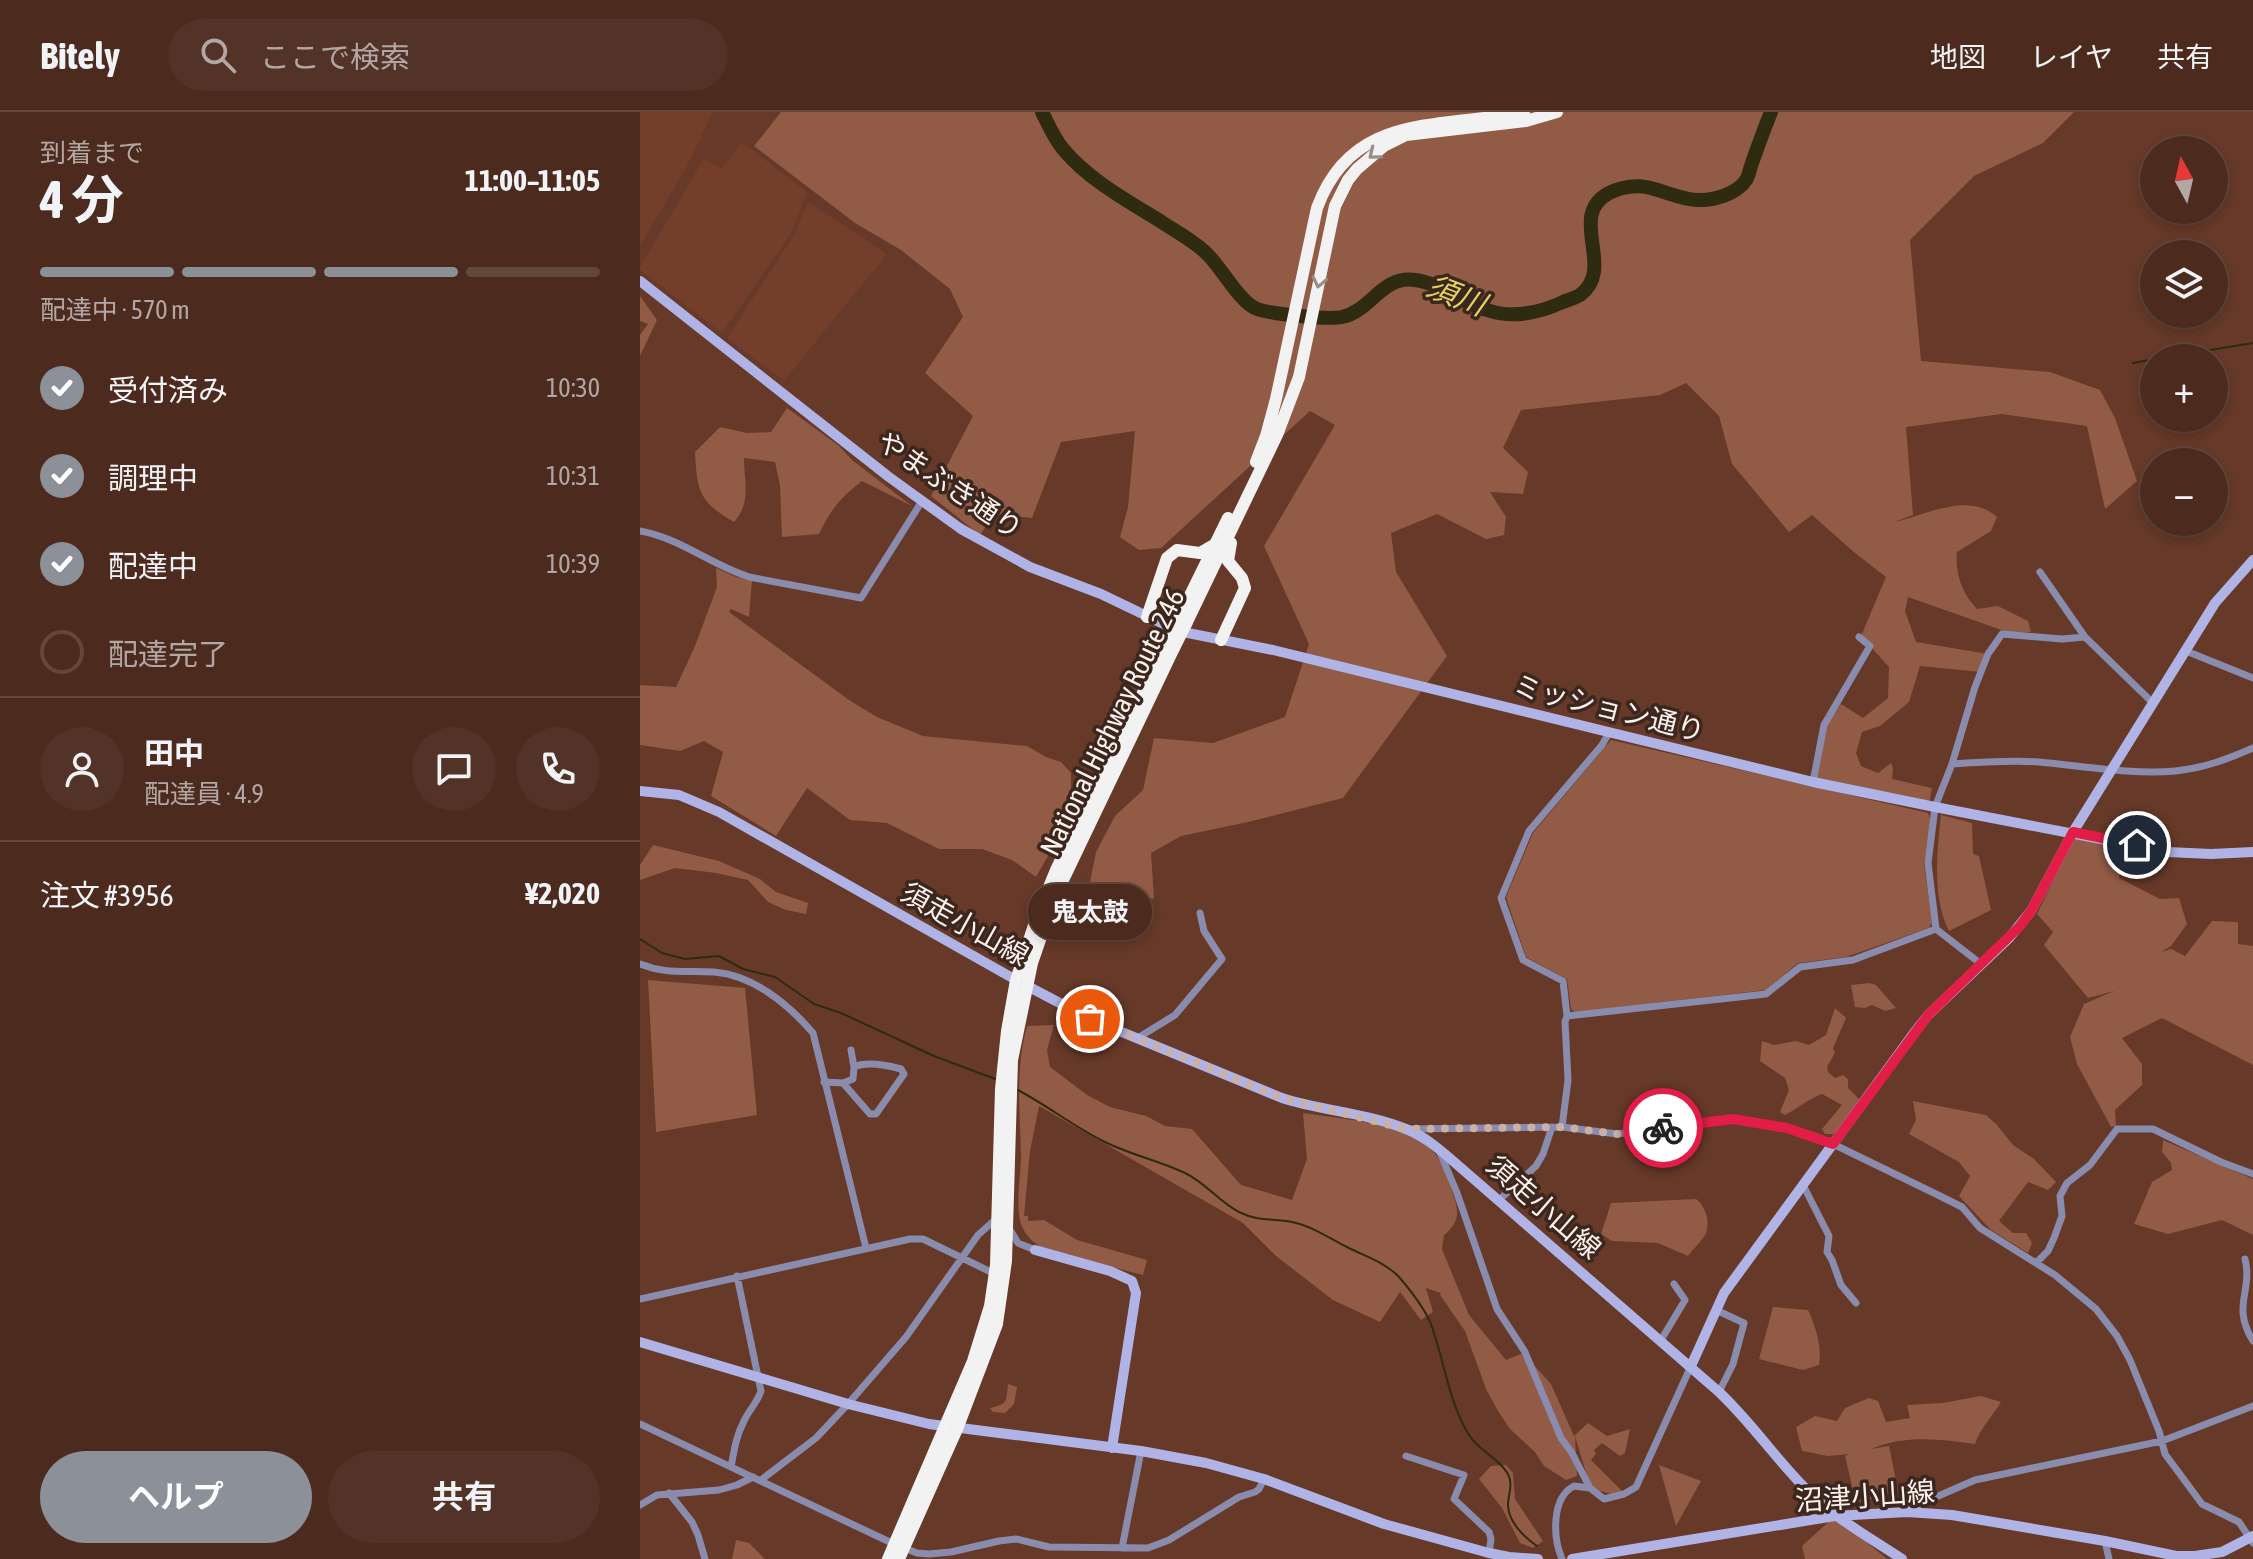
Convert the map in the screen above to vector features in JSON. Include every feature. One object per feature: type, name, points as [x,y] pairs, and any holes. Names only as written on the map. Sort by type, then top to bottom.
[{"type":"highway","name":"National Highway Route 246","points":[[951,1428],[990,1306],[1002,1222],[1008,1060],[1036,919],[1056,870],[1170,646],[1265,441],[1324,186],[1349,154],[1382,133],[1397,128],[1524,112]]},
{"type":"highway","name":"National Highway Route 246","points":[[1181,619],[1204,588],[1293,397],[1335,206],[1348,180],[1384,146],[1406,135],[1526,121],[1557,112]]},
{"type":"highway","points":[[1221,640],[1245,588],[1229,564],[1228,557],[1237,520]]},
{"type":"highway","points":[[1147,617],[1167,558],[1172,552],[1186,550],[1200,553],[1216,543]]},
{"type":"highway","points":[[1181,619],[1197,570],[1196,558],[1186,550]]},
{"type":"highway","points":[[1204,588],[1224,573],[1239,576]]},
{"type":"highway","name":"National Highway Route 246","points":[[888,1559],[899,1550],[997,1324],[1006,1261],[1002,1222]]},
{"type":"street","name":"やまぶき通り","points":[[640,281],[922,501],[972,536],[1030,567],[1101,594],[1178,631],[1273,650]]},
{"type":"street","points":[[640,531],[669,539],[749,577],[861,598],[922,501]]},
{"type":"street","points":[[1438,1148],[1497,1309],[1525,1352],[1561,1438],[1590,1488],[1604,1499],[1624,1494],[1636,1487],[1724,1293],[1929,1014],[2009,938],[2031,911],[2073,832],[2215,603],[2253,560]]},
{"type":"street","points":[[2040,572],[2085,637],[2153,703]]},
{"type":"street","points":[[1981,964],[1936,929],[1928,863],[1935,807],[1952,764],[1975,687],[1988,654],[2002,634],[2062,639],[2085,637]]},
{"type":"street","points":[[1813,782],[1824,725],[1870,646],[1859,637]]},
{"type":"street","name":"ミッション通り","points":[[1273,650],[1813,782],[2168,852],[2253,852]]},
{"type":"street","points":[[2186,651],[2253,678]]},
{"type":"street","points":[[1562,1127],[1568,1080],[1563,981],[1523,960],[1501,898],[1529,831],[1609,733]]},
{"type":"street","points":[[1952,764],[2034,762],[2174,771],[2222,761],[2253,748]]},
{"type":"street","name":"須走小山線","points":[[640,791],[679,795],[719,812],[1090,1019],[1282,1098],[1406,1129],[1438,1148],[1741,1412],[1805,1488],[1835,1516],[1902,1559]]},
{"type":"street","points":[[1136,1039],[1175,1015],[1222,959],[1204,931],[1200,913]]},
{"type":"street","points":[[1567,1016],[1766,994],[1800,967],[1853,960],[1936,929]]},
{"type":"street","points":[[640,964],[663,972],[718,972],[736,976],[752,982],[802,1019],[813,1033],[866,1248]]},
{"type":"street","points":[[824,1082],[843,1083],[853,1079],[851,1050]]},
{"type":"street","points":[[843,1083],[870,1114],[876,1114],[904,1074],[901,1069],[887,1065],[859,1064],[854,1067]]},
{"type":"street","points":[[1406,1129],[1562,1127],[1617,1134],[1733,1119],[1787,1128],[1833,1144],[1962,1207],[1980,1228],[2037,1262],[2096,1309],[2117,1336],[2130,1360],[2165,1454],[2202,1504],[2239,1522],[2252,1539]]},
{"type":"street","points":[[1499,1200],[1536,1166],[1552,1127]]},
{"type":"street","points":[[2037,1262],[2048,1251],[2054,1238],[2062,1216],[2060,1196],[2067,1183],[2090,1165],[2117,1129],[2153,1129],[2253,1174]]},
{"type":"street","points":[[1803,1185],[1829,1236],[1827,1252],[1841,1285],[1856,1303]]},
{"type":"street","points":[[640,1505],[657,1495],[719,1490],[757,1478],[816,1438],[906,1337],[978,1235],[1002,1222],[1018,1243],[1110,1271],[1132,1281],[1136,1293],[1112,1448]]},
{"type":"street","points":[[640,1299],[910,1239],[923,1239],[995,1275]]},
{"type":"street","points":[[2245,1259],[2248,1275],[2241,1308],[2246,1330],[2253,1341]]},
{"type":"street","points":[[731,1467],[736,1439],[761,1391],[737,1276]]},
{"type":"street","points":[[1661,1340],[1685,1300],[1674,1284]]},
{"type":"street","points":[[1716,1310],[1744,1323],[1733,1364],[1719,1392]]},
{"type":"street","points":[[640,1342],[848,1404],[951,1428],[1141,1451],[1206,1463],[1264,1479],[1384,1524],[1489,1553],[1538,1559]]},
{"type":"street","points":[[1902,1512],[1975,1480],[2162,1441],[2253,1406]]},
{"type":"street","points":[[640,1424],[757,1478],[899,1550],[924,1554],[1016,1539],[1049,1547],[1148,1548],[1169,1540],[1239,1497],[1259,1489],[1264,1479]]},
{"type":"street","points":[[1122,1548],[1141,1451]]},
{"type":"street","points":[[1406,1456],[1464,1475],[1454,1499],[1489,1532],[1489,1553]]},
{"type":"street","points":[[1562,1559],[1557,1544],[1555,1516],[1559,1503],[1571,1487],[1590,1488]]},
{"type":"street","points":[[669,1493],[692,1522],[705,1559]]},
{"type":"street","name":"沼津小山線","points":[[1572,1559],[1835,1516],[1902,1512],[1952,1515],[2176,1556],[2222,1552],[2252,1539]]},
{"type":"street","points":[[2105,1541],[2109,1559]]},
{"type":"street","points":[[1092,1559],[1094,1547]]},
{"type":"shaded area","points":[[640,112],[713,112],[687,166],[640,246]]},
{"type":"shaded area","points":[[781,112],[2074,112],[2043,143],[1974,176],[1910,240],[1921,361],[2050,372],[2100,390],[2115,418],[2137,481],[2105,509],[2087,426],[2001,414],[1906,427],[1913,515],[1894,522],[1960,505],[1985,509],[1997,517],[1991,531],[1957,552],[1961,583],[1977,609],[1998,606],[2028,621],[2031,632],[2010,633],[1908,597],[1905,611],[1916,642],[1988,654],[1981,672],[1920,666],[1909,702],[1880,726],[1862,732],[1856,753],[1861,766],[1878,773],[1891,763],[1892,779],[1932,788],[1929,804],[1813,779],[1818,736],[1841,704],[1863,718],[1888,698],[1889,667],[1861,636],[1886,577],[1812,515],[1789,532],[1732,464],[1719,416],[1686,383],[1660,395],[1521,410],[1503,448],[1528,472],[1523,494],[1490,492],[1506,517],[1504,535],[1486,539],[1437,514],[1391,533],[1396,572],[1447,656],[1343,798],[1181,836],[1151,853],[1154,899],[1090,882],[1096,852],[1115,816],[1143,790],[1154,738],[1213,743],[1285,717],[1309,644],[1264,546],[1335,425],[1310,411],[1161,548],[1139,550],[1120,537],[1128,507],[1135,431],[1061,442],[1032,518],[995,514],[980,535],[931,496],[973,416],[925,373],[963,317],[950,289],[901,250],[855,223],[754,146]]},
{"type":"shaded area","points":[[742,142],[807,192],[791,234],[722,333],[640,267],[704,158],[721,169]]},
{"type":"shaded area","points":[[808,202],[887,254],[784,381],[727,338],[794,235]]},
{"type":"shaded area","points":[[640,296],[657,320],[640,356],[640,335],[648,324],[640,321]]},
{"type":"shaded area","points":[[787,408],[912,506],[862,481],[837,504],[819,534],[782,537],[780,485],[775,462],[744,458],[746,491],[740,514],[734,522],[713,508],[699,486],[695,452],[720,427],[747,433],[771,432]]},
{"type":"shaded area","points":[[716,568],[752,581],[749,617],[731,609],[729,612],[877,717],[923,736],[1027,746],[1061,762],[1071,773],[1071,807],[1036,877],[1012,860],[982,849],[939,849],[887,823],[850,820],[807,788],[776,836],[711,796],[723,752],[704,741],[680,751],[640,745],[640,685],[676,687],[717,587]]},
{"type":"shaded area","points":[[1611,740],[1928,813],[1931,821],[1924,864],[1932,923],[1929,928],[1846,957],[1798,963],[1766,990],[1575,1012],[1571,1009],[1567,979],[1526,957],[1506,897],[1533,833]]},
{"type":"shaded area","points":[[1941,815],[1972,823],[1973,854],[1979,856],[1991,910],[1949,931],[1938,889]]},
{"type":"shaded area","points":[[2076,833],[2126,850],[2119,878],[2160,899],[2179,898],[2187,924],[2171,946],[2161,952],[2171,949],[2185,956],[2212,921],[2238,922],[2238,944],[2253,946],[2253,1065],[2162,1018],[2122,1038],[2142,1064],[2142,1085],[2115,1110],[2116,1126],[2111,1127],[2077,1064],[2070,1037],[2084,1004],[2114,991],[2088,998],[2044,945],[2053,932],[2037,914]]},
{"type":"shaded area","points":[[653,845],[719,861],[760,879],[776,892],[808,903],[806,914],[768,902],[748,880],[716,873],[675,868],[640,880],[640,865]]},
{"type":"shaded area","points":[[648,980],[745,988],[757,1115],[656,1132]]},
{"type":"shaded area","points":[[1851,985],[1876,985],[1896,1008],[1885,1011],[1872,1005],[1855,1007]]},
{"type":"shaded area","points":[[1835,1008],[1846,1018],[1833,1048],[1835,1053],[1827,1067],[1828,1072],[1835,1078],[1843,1075],[1848,1079],[1848,1088],[1859,1099],[1838,1131],[1825,1134],[1822,1129],[1842,1105],[1822,1094],[1785,1115],[1780,1112],[1789,1090],[1785,1078],[1760,1061],[1762,1041],[1774,1045],[1796,1041],[1809,1045],[1826,1035]]},
{"type":"shaded area","points":[[1054,1025],[1047,1050],[1050,1067],[1087,1095],[1110,1107],[1146,1116],[1165,1126],[1192,1129],[1241,1185],[1292,1200],[1307,1159],[1303,1113],[1376,1124],[1412,1136],[1426,1145],[1442,1164],[1456,1204],[1456,1220],[1444,1235],[1442,1249],[1469,1315],[1506,1360],[1523,1353],[1551,1384],[1574,1436],[1588,1423],[1607,1436],[1630,1429],[1625,1453],[1620,1456],[1602,1443],[1594,1450],[1596,1454],[1591,1460],[1623,1492],[1611,1494],[1594,1489],[1575,1436],[1577,1476],[1566,1480],[1544,1466],[1535,1452],[1510,1429],[1486,1389],[1465,1331],[1441,1293],[1426,1288],[1433,1312],[1421,1320],[1400,1292],[1380,1322],[1333,1300],[1276,1256],[1243,1223],[1039,1106],[1030,1151],[1024,1216],[1028,1216],[1028,1221],[1044,1220],[1077,1240],[1147,1260],[1143,1275],[1046,1250],[1034,1242],[1023,1228],[1018,1208],[1021,1058],[1027,1026]]},
{"type":"shaded area","points":[[1913,1101],[1986,1115],[2013,1145],[2034,1159],[2056,1182],[2048,1190],[2028,1182],[1999,1221],[2013,1233],[2026,1233],[2032,1243],[2028,1253],[1991,1230],[1959,1196],[1970,1176],[1959,1162],[1909,1134],[1916,1120]]},
{"type":"shaded area","points":[[2163,1140],[2253,1179],[2253,1235],[2222,1220],[2168,1234],[2134,1224],[2152,1182],[2172,1170],[2171,1163],[2162,1152]]},
{"type":"shaded area","points":[[1696,1199],[1705,1211],[1708,1226],[1703,1238],[1688,1256],[1658,1243],[1612,1241],[1601,1234],[1611,1203]]},
{"type":"shaded area","points":[[1773,1307],[1808,1310],[1818,1337],[1819,1365],[1803,1370],[1759,1359]]},
{"type":"shaded area","points":[[1008,1384],[1017,1387],[1014,1404],[1005,1413],[993,1412],[990,1408],[1005,1401]]},
{"type":"shaded area","points":[[1981,1396],[2001,1402],[1975,1444],[1909,1440],[1871,1449],[1889,1446],[1898,1491],[1856,1503],[1845,1456],[1849,1454],[1828,1456],[1802,1451],[1796,1427],[1815,1416],[1837,1421],[1845,1408],[1869,1398],[1878,1401],[1886,1422],[1910,1418],[1907,1405]]},
{"type":"shaded area","points":[[1506,1465],[1513,1473],[1515,1499],[1543,1541],[1533,1548],[1520,1543],[1502,1508],[1479,1479],[1491,1466]]},
{"type":"shaded area","points":[[1659,1465],[1701,1481],[1676,1526]]},
{"type":"shaded area","points":[[1835,1516],[1887,1559],[1805,1559],[1802,1546]]},
{"type":"shaded area","points":[[736,1540],[749,1543],[765,1559],[732,1559]]},
{"type":"waterway","name":"須川","points":[[1042,112],[1057,140],[1073,160],[1108,189],[1200,247],[1250,305],[1274,313],[1335,318],[1352,313],[1385,288],[1404,280],[1424,282],[1478,307],[1506,314],[1535,312],[1576,297],[1590,284],[1594,271],[1591,228],[1597,203],[1609,193],[1633,186],[1697,200],[1731,193],[1747,178],[1771,112]]},
{"type":"waterway","points":[[2228,347],[2253,343]]},
{"type":"waterway","points":[[2133,363],[2140,362]]},
{"type":"waterway","points":[[640,939],[662,953],[685,959],[719,956],[743,969],[775,977],[814,1004],[998,1080]]},
{"type":"waterway","points":[[1018,1090],[1101,1140],[1193,1177],[1239,1212],[1306,1226],[1387,1267],[1399,1277],[1428,1318],[1462,1423],[1478,1446],[1500,1463],[1508,1474],[1510,1516],[1522,1533],[1537,1546]]},
{"type":"way so far","points":[[1090,1019],[1282,1098],[1406,1129],[1562,1127],[1617,1134],[1663,1128]]},
{"type":"place","name":"鬼太鼓","points":[[1090,1019]]},
{"type":"route","points":[[1663,1128],[1733,1119],[1787,1128],[1833,1144],[1929,1014],[2020,926],[2073,832],[2137,845]]}]
